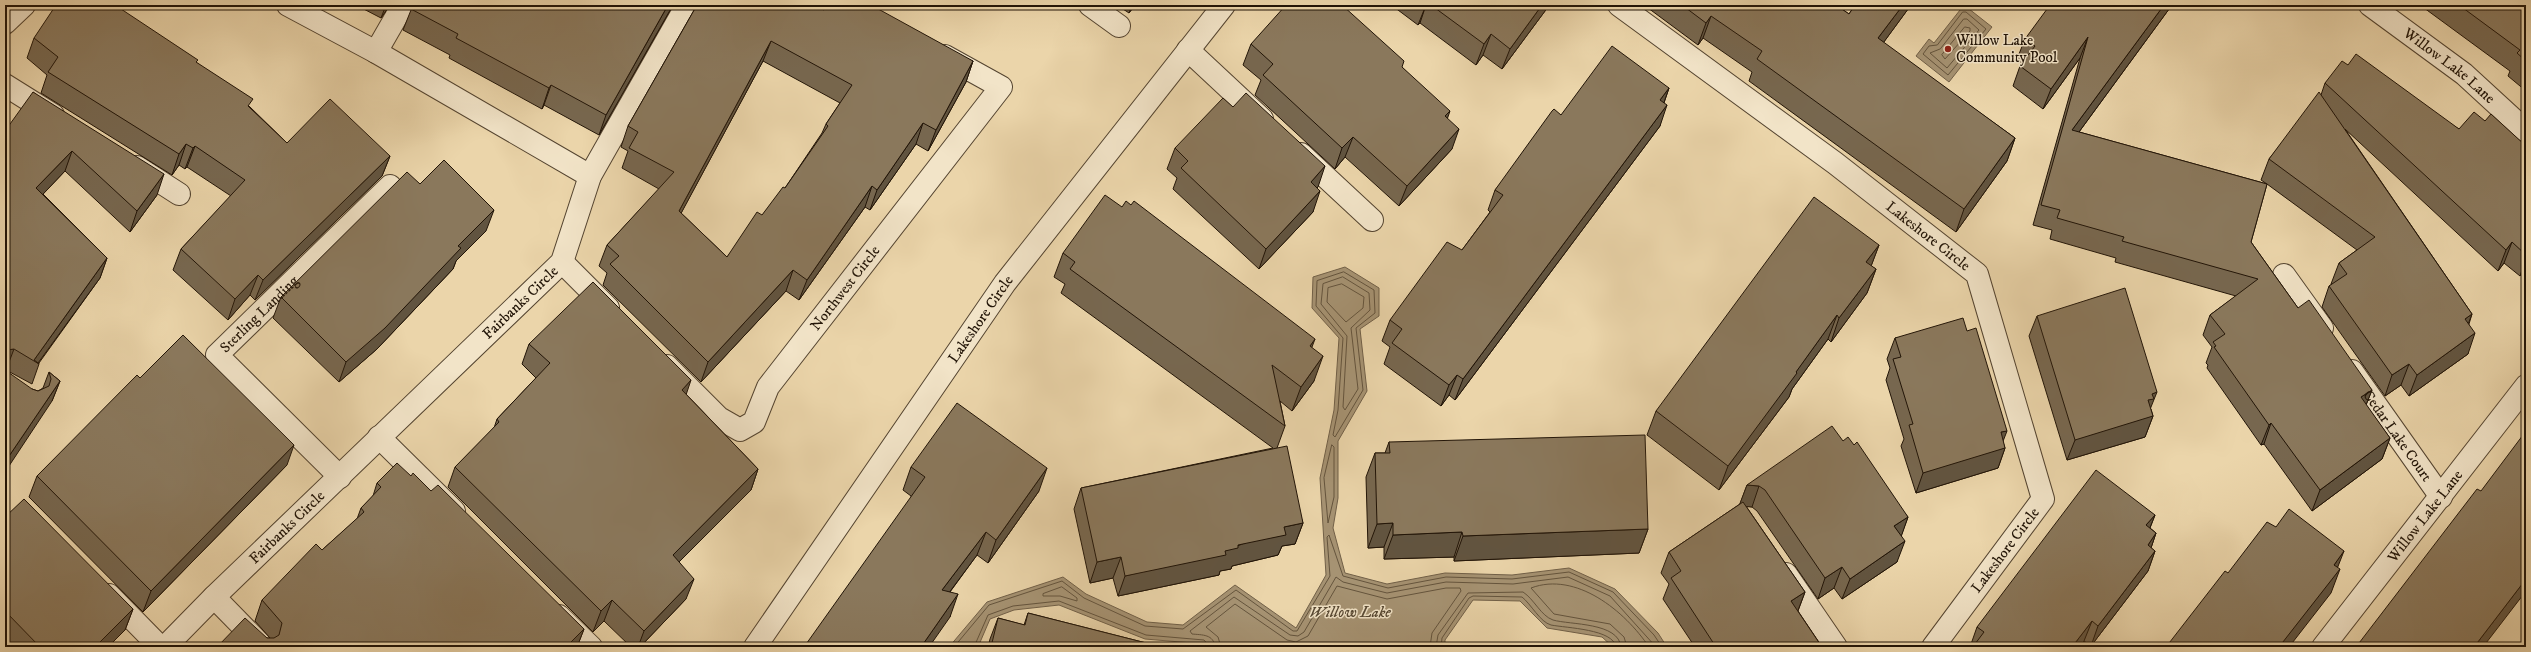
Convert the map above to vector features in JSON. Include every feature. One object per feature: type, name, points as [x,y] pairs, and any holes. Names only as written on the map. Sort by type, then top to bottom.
[{"type":"street","points":[[5,23],[24,5]]},
{"type":"street","points":[[288,5],[376,52],[590,176],[687,5]]},
{"type":"street","points":[[376,52],[403,5]]},
{"type":"street","points":[[1090,5],[1119,26]]},
{"type":"street","name":"Lakeshore Circle","points":[[755,647],[1006,283],[1224,5]]},
{"type":"street","name":"Lakeshore Circle","points":[[1619,5],[1835,163],[1977,274],[2042,499],[1933,647]]},
{"type":"street","name":"Willow Lake Lane","points":[[2370,5],[2464,74],[2526,131]]},
{"type":"street","name":"Northwest Circle","points":[[652,352],[719,418],[740,430],[754,422],[768,387],[1001,87],[926,46]]},
{"type":"street","points":[[1188,50],[1372,220]]},
{"type":"street","points":[[5,85],[72,127]]},
{"type":"street","points":[[119,156],[179,194]]},
{"type":"street","name":"Fairbanks Circle","points":[[165,647],[214,597],[562,262],[590,176]]},
{"type":"street","name":"Sterling Landing","points":[[340,477],[218,355],[390,186]]},
{"type":"street","points":[[562,262],[624,324]]},
{"type":"street","name":"Cedar Lake Court","points":[[2284,275],[2441,498]]},
{"type":"street","name":"Willow Lake Lane","points":[[2323,647],[2441,498],[2526,386]]},
{"type":"street","points":[[379,437],[468,526]]},
{"type":"street","points":[[1774,556],[1836,647]]},
{"type":"street","points":[[93,579],[160,647]]},
{"type":"street","points":[[214,597],[263,647]]},
{"type":"street","points":[[546,603],[591,647]]},
{"type":"water","name":"Willow Lake Community Pool","points":[[1964,5],[1992,27],[1949,82],[1916,56],[1929,39],[1934,43]]},
{"type":"water","name":"Willow Lake","points":[[1345,267],[1379,288],[1379,316],[1360,329],[1367,391],[1338,441],[1338,498],[1333,528],[1345,573],[1387,584],[1445,573],[1512,575],[1569,568],[1615,589],[1658,633],[1667,647],[1613,647],[1602,637],[1547,628],[1520,601],[1473,600],[1445,640],[1445,647],[1208,647],[1204,644],[1145,639],[1059,605],[1014,610],[990,619],[978,647],[949,647],[987,602],[1063,577],[1086,594],[1147,622],[1183,625],[1235,585],[1296,628],[1326,575],[1320,478],[1334,410],[1339,338],[1312,308],[1313,277]]},
{"type":"building","points":[[56,5],[115,5],[198,60],[196,62],[253,99],[248,106],[287,143],[330,99],[390,156],[263,280],[258,275],[235,299],[181,249],[245,180],[195,146],[193,148],[186,144],[179,154],[48,72],[58,57],[34,38]]},
{"type":"building","points":[[413,5],[668,5],[606,115],[551,85],[549,88],[456,38],[458,34],[411,9]]},
{"type":"building","points":[[697,5],[815,5],[824,10],[827,5],[871,5],[973,61],[936,130],[923,123],[877,190],[872,186],[807,280],[793,270],[708,362],[610,264],[619,256],[607,245],[674,172],[629,148],[638,132],[628,126]],"holes":[[[771,41],[852,85],[826,124],[828,126],[785,188],[783,187],[762,215],[757,212],[727,257],[679,211]]]},
{"type":"building","points":[[1286,5],[1342,5],[1404,61],[1402,67],[1450,111],[1445,116],[1459,129],[1407,186],[1353,137],[1342,148],[1263,75],[1273,64],[1251,44]]},
{"type":"building","points":[[1431,5],[1542,5],[1510,49],[1491,34],[1484,44]]},
{"type":"building","points":[[1682,5],[1836,5],[1849,14],[1855,5],[1903,5],[1878,38],[2015,138],[1964,209],[1757,59],[1762,51],[1711,16],[1706,23]]},
{"type":"building","points":[[2050,5],[2164,5],[2072,130],[2267,184],[2251,242],[2298,308],[2309,300],[2372,390],[2361,397],[2390,438],[2320,490],[2271,423],[2269,425],[2214,347],[2216,346],[2213,342],[2225,334],[2210,315],[2258,279],[2122,241],[2124,237],[2057,218],[2060,210],[2041,205],[2088,37],[2051,89],[2020,66],[2035,46],[2025,39]]},
{"type":"building","points":[[2459,5],[2526,5],[2526,61],[2517,53],[2520,50]]},
{"type":"building","points":[[1612,46],[1669,88],[1660,100],[1667,105],[1463,379],[1457,375],[1449,385],[1392,343],[1402,329],[1390,320],[1447,242],[1462,250],[1503,195],[1495,190],[1552,111],[1554,109],[1561,115]]},
{"type":"building","points":[[2356,54],[2459,129],[2474,112],[2485,121],[2491,114],[2526,146],[2526,255],[2512,242],[2506,250],[2325,83],[2342,61],[2348,65]]},
{"type":"building","points":[[33,92],[164,174],[137,211],[72,151],[36,188],[107,258],[34,360],[39,364],[14,349],[7,350],[5,352],[5,131]]},
{"type":"building","points":[[2319,92],[2472,314],[2465,319],[2475,333],[2417,375],[2409,364],[2392,375],[2329,286],[2347,274],[2339,263],[2375,237],[2269,159]]},
{"type":"building","points":[[1246,93],[1325,166],[1311,182],[1320,191],[1266,249],[1181,168],[1188,161],[1175,148],[1223,98],[1233,107]]},
{"type":"building","points":[[444,160],[494,210],[458,246],[461,248],[385,328],[346,362],[281,297],[407,172],[420,184]]},
{"type":"building","points":[[1105,195],[1122,207],[1126,201],[1131,205],[1134,201],[1315,339],[1310,346],[1323,356],[1301,387],[1272,365],[1285,426],[1070,269],[1075,262],[1063,253]]},
{"type":"building","points":[[1814,197],[1879,245],[1866,262],[1876,269],[1839,318],[1837,315],[1796,372],[1797,373],[1728,466],[1656,411]]},
{"type":"building","points":[[593,282],[691,380],[682,390],[758,469],[673,555],[694,579],[644,631],[612,600],[601,611],[455,467],[499,422],[497,419],[550,363],[529,344]]},
{"type":"building","points":[[2125,288],[2157,392],[2152,394],[2154,399],[2148,400],[2153,416],[2075,440],[2037,316]]},
{"type":"building","points":[[1963,318],[1967,331],[1976,328],[2007,431],[2001,432],[2005,448],[1923,473],[1909,425],[1913,424],[1893,359],[1901,357],[1895,338]]},
{"type":"building","points":[[183,335],[294,445],[151,591],[37,476],[137,375],[140,378]]},
{"type":"building","points":[[5,370],[32,389],[38,391],[49,386],[51,379],[49,372],[60,381],[5,462]]},
{"type":"building","points":[[957,403],[1047,468],[996,540],[986,532],[942,590],[958,594],[921,647],[804,647],[925,477],[911,467]]},
{"type":"building","points":[[1832,426],[1843,441],[1848,437],[1854,445],[1857,442],[1908,517],[1894,526],[1905,541],[1850,579],[1842,567],[1825,578],[1765,490],[1759,486],[1747,485]]},
{"type":"building","points":[[2526,431],[2526,579],[2474,647],[2356,647],[2477,489],[2481,491]]},
{"type":"building","points":[[1645,435],[1648,529],[1463,536],[1462,532],[1393,535],[1393,523],[1377,524],[1375,453],[1390,453],[1389,442]]},
{"type":"building","points":[[1287,446],[1303,523],[1284,527],[1286,535],[1238,545],[1238,548],[1225,551],[1226,555],[1125,576],[1121,557],[1097,562],[1081,488]]},
{"type":"building","points":[[397,463],[411,476],[413,473],[431,491],[438,485],[584,629],[566,647],[217,647],[245,618],[267,638],[274,638],[279,635],[282,623],[262,600],[316,544],[322,550],[364,512],[361,508],[381,487],[377,483]]},
{"type":"building","points":[[2096,470],[2155,515],[2146,525],[2156,533],[2148,545],[2155,551],[2098,626],[2092,621],[2072,647],[1979,647],[1975,644],[1984,632],[1977,627]]},
{"type":"building","points":[[24,499],[133,609],[95,647],[40,647],[5,611],[5,517]]},
{"type":"building","points":[[1743,502],[1805,592],[1791,601],[1822,647],[1716,647],[1671,578],[1681,571],[1669,552]]},
{"type":"building","points":[[2289,509],[2344,551],[2334,565],[2340,569],[2279,647],[2166,647],[2225,571],[2228,573],[2267,522],[2276,527]]},
{"type":"building","points":[[1028,613],[1162,647],[991,647],[998,618],[1025,625]]},
{"type":"place","name":"Willow Lake Community Pool","points":[[1948,49]]}]
